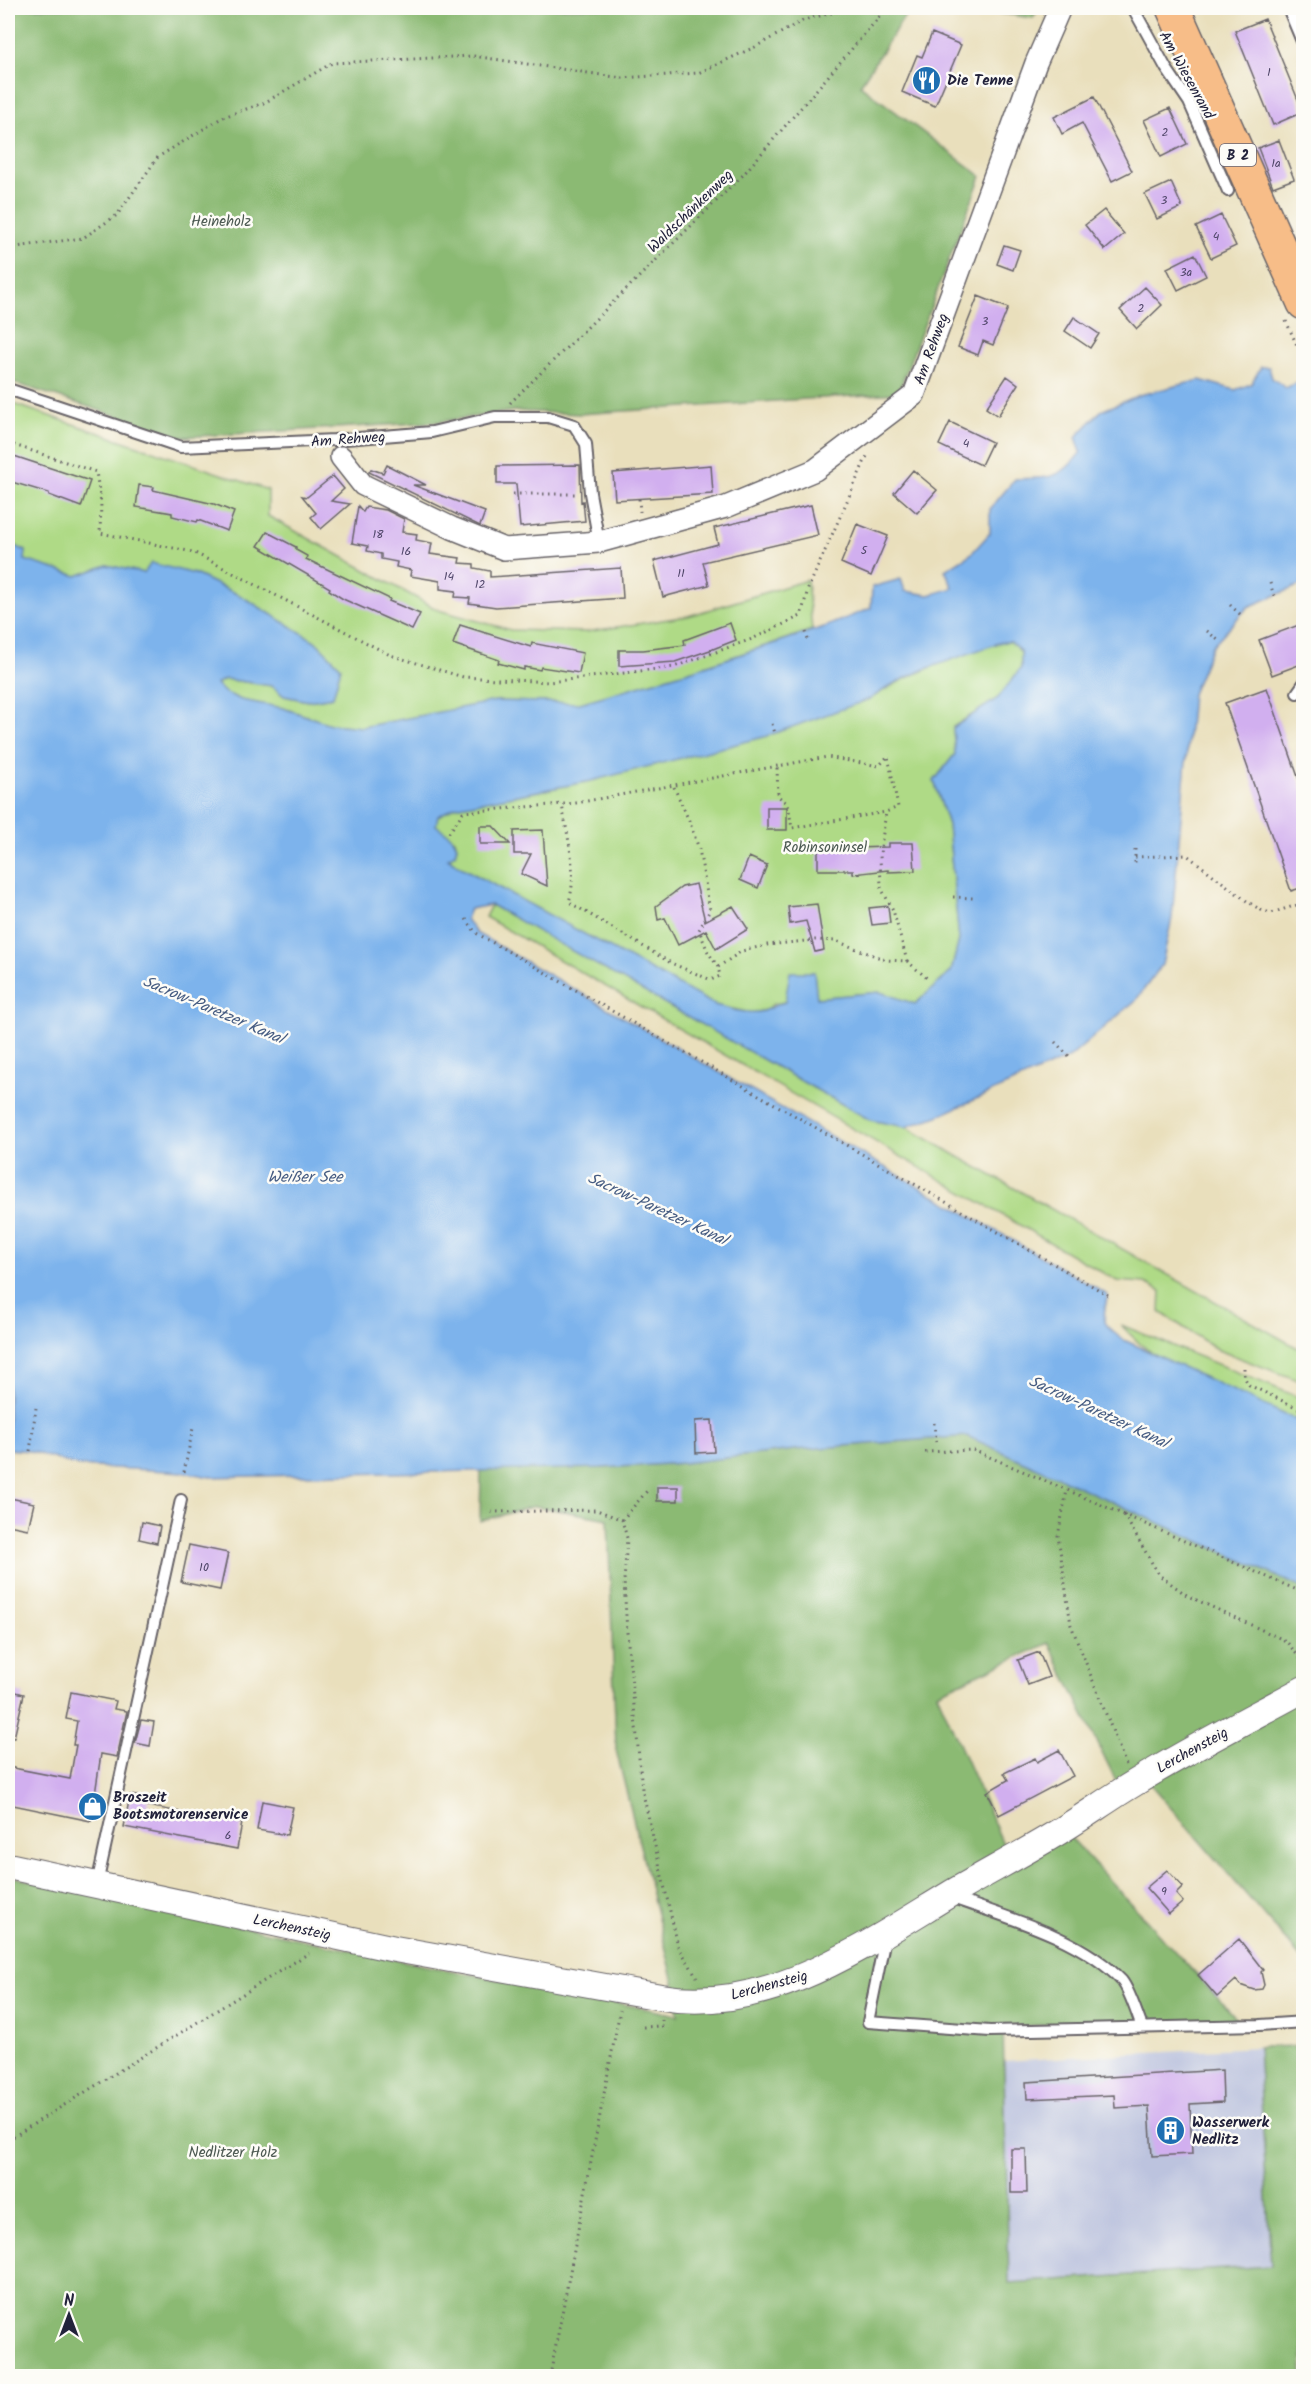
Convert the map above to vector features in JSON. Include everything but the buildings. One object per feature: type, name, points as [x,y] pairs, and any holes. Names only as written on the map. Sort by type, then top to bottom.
[{"type":"main road","name":"B 2","points":[[1173,8],[1303,324]]},
{"type":"street","name":"Am Rehweg","points":[[341,457],[363,485],[452,528],[504,549],[599,542],[726,507],[815,470],[914,395],[1036,63],[1060,8]]},
{"type":"street","name":"Lerchensteig","points":[[8,1866],[336,1936],[623,1990],[681,2000],[744,1994],[818,1971],[885,1935],[947,1896],[1060,1831],[1134,1783],[1304,1689]]},
{"type":"lane","name":"Am Wiesenrand","points":[[1132,8],[1166,68],[1189,102],[1228,191]]},
{"type":"lane","points":[[1288,8],[1304,46]]},
{"type":"lane","name":"Am Rehweg","points":[[8,389],[181,447],[334,440],[432,432],[495,417],[548,417],[574,425],[586,444],[590,493],[599,542]]},
{"type":"lane","points":[[1297,693],[1304,683]]},
{"type":"lane","points":[[97,1884],[181,1500]]},
{"type":"lane","points":[[947,1896],[1017,1921],[1079,1947],[1123,1982],[1142,2027]]},
{"type":"lane","points":[[885,1935],[868,2022],[990,2031],[1304,2022]]},
{"type":"path","points":[[8,28],[14,8]]},
{"type":"path","points":[[8,248],[83,238],[117,214],[158,157],[223,117],[264,104],[332,63],[473,56],[622,78],[698,73],[755,47],[804,20],[851,8]]},
{"type":"path","name":"Waldschänkenweg","points":[[495,417],[742,176],[887,8]]},
{"type":"path","points":[[8,442],[96,472],[101,503],[100,533],[193,552],[390,655],[463,677],[549,682],[674,667],[752,639],[801,616],[808,589],[883,419]]},
{"type":"path","points":[[513,494],[590,493]]},
{"type":"path","points":[[1270,583],[1274,596]]},
{"type":"path","points":[[1230,605],[1241,615]]},
{"type":"path","points":[[1207,631],[1218,640]]},
{"type":"path","points":[[806,632],[809,643]]},
{"type":"path","points":[[772,724],[775,733]]},
{"type":"path","points":[[449,833],[463,812],[562,804],[674,787],[827,757],[879,766],[888,756],[898,807],[886,812],[792,828],[788,804],[778,796],[777,767]]},
{"type":"path","points":[[562,804],[573,870],[573,885],[569,902],[671,963],[711,980],[720,976],[718,967],[708,952],[699,930],[710,910],[699,849],[674,787]]},
{"type":"path","points":[[886,812],[880,854],[881,888],[893,910],[907,961],[928,979]]},
{"type":"path","points":[[1135,849],[1135,866]]},
{"type":"path","points":[[1135,856],[1187,855],[1248,902],[1271,913],[1304,903]]},
{"type":"path","points":[[953,897],[973,898]]},
{"type":"path","points":[[466,920],[476,933],[1108,1295]]},
{"type":"path","points":[[718,967],[742,951],[776,944],[815,940],[836,941],[886,960],[907,961]]},
{"type":"path","points":[[1055,1042],[1070,1057]]},
{"type":"path","points":[[1244,1368],[1244,1377],[1249,1385],[1304,1411]]},
{"type":"path","points":[[30,1451],[36,1408]]},
{"type":"path","points":[[934,1423],[936,1442]]},
{"type":"path","points":[[184,1472],[193,1428]]},
{"type":"path","points":[[925,1452],[973,1450],[1304,1593]]},
{"type":"path","points":[[1067,1490],[1058,1536],[1071,1625],[1134,1783]]},
{"type":"path","points":[[622,1520],[647,1491]]},
{"type":"path","points":[[491,1512],[597,1510],[622,1520]]},
{"type":"path","points":[[1124,1515],[1159,1575],[1188,1596],[1286,1641],[1304,1663]]},
{"type":"path","points":[[622,1520],[627,1538],[624,1581],[627,1633],[642,1789],[678,1946],[696,1976]]},
{"type":"path","points":[[8,2140],[336,1936]]},
{"type":"path","points":[[550,2376],[623,1990]]},
{"type":"shaded area","points":[[1258,2047],[1271,2266],[1009,2283],[1003,2061]]},
{"type":"green space","name":"Heineholz","points":[[8,8],[910,8],[860,85],[981,176],[898,393],[579,414],[514,411],[437,422],[182,437],[8,381]]},
{"type":"green space","points":[[963,8],[1039,8],[1033,18]]},
{"type":"green space","points":[[8,402],[268,490],[268,516],[438,610],[511,630],[586,632],[688,616],[807,580],[812,630],[696,669],[580,703],[496,701],[362,727],[330,724],[283,708],[241,700],[224,692],[216,684],[225,679],[272,686],[284,696],[308,701],[333,697],[341,667],[315,641],[241,596],[195,574],[144,573],[107,565],[77,576],[24,560],[26,551],[8,543]]},
{"type":"green space","name":"Robinsoninsel","points":[[1001,642],[1011,642],[1021,652],[1021,668],[998,698],[953,727],[955,754],[934,781],[948,825],[959,940],[951,972],[915,1004],[880,992],[816,998],[814,972],[785,1002],[773,1004],[766,1010],[751,1013],[715,1005],[459,866],[448,857],[455,854],[457,846],[455,839],[435,826],[438,816],[455,807],[591,781],[870,699],[917,673]]},
{"type":"green space","points":[[491,905],[870,1120],[906,1127],[1303,1351],[1303,1382],[1218,1350],[1160,1312],[1161,1291],[1145,1283],[1117,1281],[485,917]]},
{"type":"green space","points":[[1121,1325],[1303,1399],[1303,1423],[1156,1355],[1140,1344]]},
{"type":"green space","name":"Nedlitzer Holz","points":[[967,1436],[1303,1588],[1303,1960],[1150,1784],[1119,1787],[1049,1643],[937,1693],[1004,1846],[1061,1828],[1240,2022],[1003,2026],[1009,2283],[1271,2266],[1258,2047],[1303,2046],[1303,2376],[8,2376],[8,1876],[392,1959],[678,2015],[674,1982],[616,1750],[608,1519],[535,1506],[480,1521],[481,1469],[601,1468],[683,1463],[794,1450]]},
{"type":"water","name":"Weißer See","points":[[1261,367],[1269,367],[1272,378],[1286,388],[1303,379],[1303,584],[1248,607],[1212,646],[1192,694],[1172,918],[1162,965],[1136,1000],[1070,1057],[938,1116],[906,1127],[870,1120],[491,905],[470,909],[466,919],[476,933],[1108,1295],[1104,1311],[1105,1322],[1111,1331],[1124,1340],[1303,1423],[1303,1588],[967,1436],[794,1450],[683,1463],[601,1468],[210,1477],[184,1472],[78,1466],[30,1451],[8,1449],[8,543],[26,551],[25,560],[77,576],[107,565],[144,573],[151,563],[195,574],[241,596],[315,641],[341,667],[333,697],[308,701],[284,696],[272,686],[225,679],[216,684],[224,692],[241,700],[283,708],[330,724],[362,727],[496,701],[580,703],[696,669],[827,626],[871,608],[872,587],[901,579],[905,591],[929,595],[953,588],[945,570],[971,554],[990,533],[990,509],[1015,479],[1053,476],[1060,473],[1081,452],[1076,437],[1101,411],[1139,395],[1200,380],[1235,390],[1251,384]],"holes":[[[1001,642],[1011,642],[1021,652],[1021,668],[998,698],[953,728],[955,754],[934,781],[948,825],[959,940],[951,972],[915,1004],[880,992],[817,998],[814,972],[790,972],[785,1002],[757,1012],[739,1011],[715,1005],[459,866],[448,858],[455,854],[457,846],[455,842],[451,836],[436,825],[438,816],[455,807],[591,781],[764,737],[870,699],[893,684],[920,671]]]},
{"type":"place","name":"Die Tenne","points":[[926,80]]},
{"type":"place","name":"Broszeit Bootsmotorenservice","points":[[92,1806]]},
{"type":"place","name":"Wasserwerk Nedlitz","points":[[1171,2131]]},
{"type":"water label","name":"Sacrow-Paretzer Kanal","points":[[214,1009]]},
{"type":"water label","name":"Sacrow-Paretzer Kanal","points":[[658,1208]]},
{"type":"water label","name":"Sacrow-Paretzer Kanal","points":[[1099,1411]]}]
